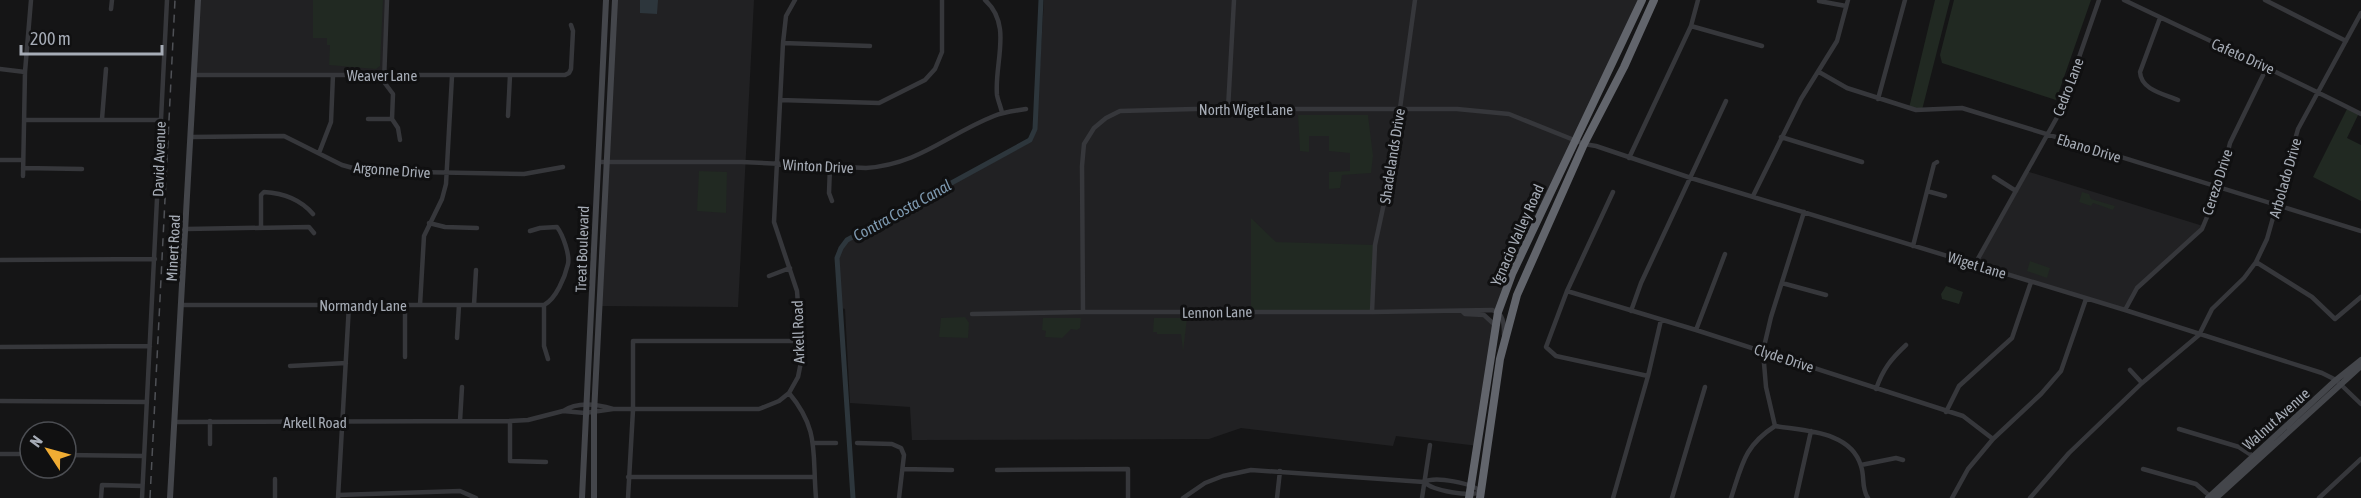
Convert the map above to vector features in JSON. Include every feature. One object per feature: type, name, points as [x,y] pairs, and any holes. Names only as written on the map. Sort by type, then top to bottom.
[{"type":"highway","name":"Ygnacio Valley Road","points":[[1469,496],[1498,312],[1512,274],[1642,0]]},
{"type":"highway","name":"Ygnacio Valley Road","points":[[1481,495],[1504,338],[1517,295],[1584,144],[1624,67],[1654,0]]},
{"type":"main road","name":"Minert Road","points":[[170,498],[198,0]]},
{"type":"main road","name":"Treat Boulevard","points":[[582,498],[606,0]]},
{"type":"main road","name":"Treat Boulevard","points":[[594,498],[594,413],[615,0]]},
{"type":"main road","name":"Walnut Avenue","points":[[2212,498],[2361,360]]},
{"type":"main road","name":"Walnut Avenue","points":[[2339,382],[2361,366]]},
{"type":"street","points":[[23,176],[25,72],[31,0]]},
{"type":"street","points":[[111,0],[111,9]]},
{"type":"street","name":"David Avenue","points":[[142,498],[167,0]]},
{"type":"street","points":[[387,0],[383,76],[385,86],[393,94],[392,119],[398,128],[400,140]]},
{"type":"street","name":"Arkell Road","points":[[563,411],[594,413],[613,409],[759,409],[779,401],[789,393],[801,368],[798,298],[774,222],[783,43],[786,16],[794,0]]},
{"type":"street","points":[[780,100],[879,104],[925,80],[935,69],[942,52],[942,0]]},
{"type":"street","points":[[1228,109],[1234,0]]},
{"type":"street","name":"Shadelands Drive","points":[[1372,312],[1375,245],[1385,203],[1416,0]]},
{"type":"street","points":[[1629,158],[1691,26],[1698,0]]},
{"type":"street","points":[[1878,99],[1905,0]]},
{"type":"street","name":"Cedro Lane","points":[[1975,264],[2065,100],[2099,0]]},
{"type":"street","name":"Cafeto Drive","points":[[2124,0],[2361,114]]},
{"type":"street","points":[[2265,0],[2346,41]]},
{"type":"street","points":[[988,1],[997,15],[1001,30],[998,95],[1002,113]]},
{"type":"street","points":[[1753,196],[1801,99],[1837,41],[1847,3],[1820,1]]},
{"type":"street","name":"Arbolado Drive","points":[[2199,335],[2212,309],[2244,278],[2256,262],[2267,239],[2298,129],[2361,13]]},
{"type":"street","points":[[2160,18],[2140,72],[2140,78],[2145,86],[2178,100]]},
{"type":"street","name":"Weaver Lane","points":[[194,75],[452,76],[569,73],[573,31],[571,25]]},
{"type":"street","points":[[1691,26],[1762,46]]},
{"type":"street","points":[[783,43],[870,46]]},
{"type":"street","name":"Cerezo Drive","points":[[2125,310],[2137,288],[2202,228],[2219,188],[2230,143],[2267,67]]},
{"type":"street","points":[[0,69],[25,72]]},
{"type":"street","points":[[102,119],[106,69]]},
{"type":"street","name":"Ebano Drive","points":[[1819,72],[1847,88],[1878,99],[1916,110],[1962,108],[2361,231]]},
{"type":"street","points":[[319,153],[331,122],[333,75]]},
{"type":"street","points":[[508,116],[510,75]]},
{"type":"street","points":[[420,305],[422,245],[429,223],[445,191],[452,76]]},
{"type":"street","points":[[1631,311],[1641,283],[1726,101]]},
{"type":"street","name":"Winton Drive","points":[[598,162],[742,162],[866,168],[898,164],[1002,113],[1026,109]]},
{"type":"street","name":"North Wiget Lane","points":[[1083,312],[1082,166],[1084,144],[1094,128],[1106,118],[1120,111],[1457,109],[1499,112],[1584,144]]},
{"type":"street","points":[[368,119],[392,119]]},
{"type":"street","points":[[24,120],[160,120]]},
{"type":"street","name":"Argonne Drive","points":[[191,137],[284,136],[342,165],[364,171],[524,174],[563,168]]},
{"type":"street","points":[[1781,137],[1862,162]]},
{"type":"street","name":"Wiget Lane","points":[[1584,144],[2125,310],[2339,382],[2361,404]]},
{"type":"street","points":[[0,160],[22,160]]},
{"type":"street","points":[[1913,246],[1934,164],[1937,162]]},
{"type":"street","points":[[831,166],[829,193],[832,201]]},
{"type":"street","points":[[23,168],[82,169]]},
{"type":"street","points":[[1994,177],[2016,190]]},
{"type":"street","points":[[1927,191],[1945,196]]},
{"type":"street","points":[[261,228],[261,195],[264,192],[275,192],[290,197],[314,214]]},
{"type":"street","points":[[1546,347],[1567,291],[1613,192]]},
{"type":"street","points":[[1775,426],[1766,387],[1763,351],[1803,212]]},
{"type":"street","points":[[429,223],[445,227],[477,228]]},
{"type":"street","points":[[186,229],[309,227],[314,232]]},
{"type":"street","points":[[530,231],[557,227],[567,256],[568,265],[553,298],[544,305],[544,346],[548,359]]},
{"type":"street","points":[[1696,330],[1725,254]]},
{"type":"street","points":[[0,260],[155,259]]},
{"type":"street","points":[[2256,262],[2312,297],[2335,319],[2361,297]]},
{"type":"street","points":[[769,276],[790,268]]},
{"type":"street","points":[[474,305],[476,270]]},
{"type":"street","points":[[1946,412],[1959,386],[2012,338],[2031,282]]},
{"type":"street","points":[[1782,283],[1826,296]]},
{"type":"street","name":"Clyde Drive","points":[[1567,291],[1963,416],[1993,439]]},
{"type":"street","points":[[1952,498],[1968,469],[1993,439],[2041,394],[2061,371],[2086,298]]},
{"type":"street","name":"Normandy Lane","points":[[182,304],[544,305]]},
{"type":"street","points":[[349,305],[338,496],[460,491],[476,498]]},
{"type":"street","points":[[405,305],[405,357]]},
{"type":"street","points":[[457,338],[459,305]]},
{"type":"street","name":"Lennon Lane","points":[[972,314],[1372,312],[1462,311],[1466,309],[1498,312]]},
{"type":"street","name":"Lennon Lane","points":[[1462,311],[1465,314],[1484,315],[1496,326]]},
{"type":"street","points":[[1498,312],[1504,325],[1504,338]]},
{"type":"street","points":[[1612,498],[1662,320]]},
{"type":"street","points":[[2030,498],[2069,453],[2142,383],[2199,335]]},
{"type":"street","points":[[628,498],[633,410],[633,341],[801,341]]},
{"type":"street","points":[[1876,388],[1888,362],[1906,345]]},
{"type":"street","points":[[0,347],[150,346]]},
{"type":"street","points":[[1539,349],[1546,347]]},
{"type":"street","points":[[1546,347],[1556,356],[1648,376]]},
{"type":"street","points":[[291,366],[345,363]]},
{"type":"street","points":[[2130,370],[2142,383]]},
{"type":"street","points":[[460,421],[462,387]]},
{"type":"street","points":[[1672,498],[1704,387]]},
{"type":"street","points":[[789,393],[810,424],[816,498]]},
{"type":"street","points":[[0,401],[147,402]]},
{"type":"street","name":"Arkell Road","points":[[174,422],[510,421],[528,420],[595,403],[613,409]]},
{"type":"street","points":[[510,421],[510,461],[546,462]]},
{"type":"street","points":[[210,422],[210,444]]},
{"type":"street","points":[[1731,498],[1748,450],[1759,436],[1775,426],[1832,436],[1849,446],[1861,465],[1864,492],[1868,498]]},
{"type":"street","points":[[2180,429],[2239,447],[2255,458]]},
{"type":"street","points":[[1796,498],[1810,431]]},
{"type":"street","points":[[813,443],[836,443]]},
{"type":"street","points":[[857,443],[898,446],[904,455],[899,498]]},
{"type":"street","points":[[1422,498],[1430,445]]},
{"type":"street","points":[[0,454],[18,454]]},
{"type":"street","points":[[78,455],[144,456]]},
{"type":"street","points":[[1861,465],[1896,458],[1903,460]]},
{"type":"street","points":[[2319,498],[2361,459]]},
{"type":"street","points":[[903,469],[952,470]]},
{"type":"street","points":[[997,470],[1128,469],[1128,498]]},
{"type":"street","points":[[2143,469],[2196,484],[2212,498]]},
{"type":"street","points":[[1183,498],[1205,483],[1222,476],[1251,470],[1424,482],[1432,480],[1471,485],[1481,495]]},
{"type":"street","points":[[1277,498],[1280,471]]},
{"type":"street","points":[[628,477],[814,477]]},
{"type":"street","points":[[275,479],[275,498]]},
{"type":"street","points":[[1424,482],[1431,488],[1469,496],[1481,495]]},
{"type":"street","points":[[1457,493],[1462,489],[1459,483]]},
{"type":"street","points":[[101,498],[102,485],[142,486]]},
{"type":"shaded area","points":[[198,0],[387,0],[383,76],[194,75]]},
{"type":"shaded area","points":[[313,0],[383,0],[380,66],[376,69],[329,65],[330,45],[327,45],[327,38],[313,38]]},
{"type":"shaded area","points":[[615,0],[754,0],[738,307],[601,306]]},
{"type":"shaded area","points":[[640,0],[658,0],[657,14],[640,13]]},
{"type":"shaded area","points":[[1044,0],[1642,0],[1498,312],[1466,309],[1484,315],[1496,326],[1478,446],[1396,436],[1393,446],[1241,428],[1209,439],[912,440],[910,407],[850,403],[845,309],[841,308],[838,259],[840,251],[847,241],[1031,142],[1036,129]]},
{"type":"shaded area","points":[[1935,0],[1950,0],[1922,110],[1909,108]]},
{"type":"shaded area","points":[[1954,0],[2091,0],[2056,100],[1942,63],[1940,55]]},
{"type":"shaded area","points":[[2348,107],[2359,113],[2347,138],[2361,145],[2361,201],[2313,177]]},
{"type":"shaded area","points":[[1298,115],[1368,115],[1373,156],[1371,173],[1342,175],[1340,188],[1329,189],[1329,172],[1350,171],[1350,153],[1329,151],[1329,136],[1309,136],[1309,152],[1300,151]]},
{"type":"shaded area","points":[[699,171],[727,172],[726,213],[697,211]]},
{"type":"shaded area","points":[[2026,171],[2203,226],[2137,288],[2125,310],[1975,264]]},
{"type":"shaded area","points":[[2082,192],[2089,194],[2091,199],[2115,206],[2113,210],[2093,203],[2091,206],[2079,202]]},
{"type":"shaded area","points":[[1251,218],[1276,242],[1375,245],[1372,312],[1251,312]]},
{"type":"shaded area","points":[[2030,261],[2050,268],[2047,278],[2027,271]]},
{"type":"shaded area","points":[[1946,286],[1963,292],[1959,304],[1942,299],[1941,294]]},
{"type":"shaded area","points":[[965,317],[969,323],[968,338],[939,337],[941,318]]},
{"type":"shaded area","points":[[1043,318],[1081,318],[1080,328],[1071,329],[1062,338],[1045,337],[1046,331],[1042,330]]},
{"type":"shaded area","points":[[1154,318],[1187,318],[1183,351],[1181,334],[1153,332]]},
{"type":"waterway","name":"Contra Costa Canal","points":[[853,498],[837,258],[847,240],[1030,140],[1035,129],[1041,0]]},
{"type":"railway","points":[[150,498],[175,0]]}]
